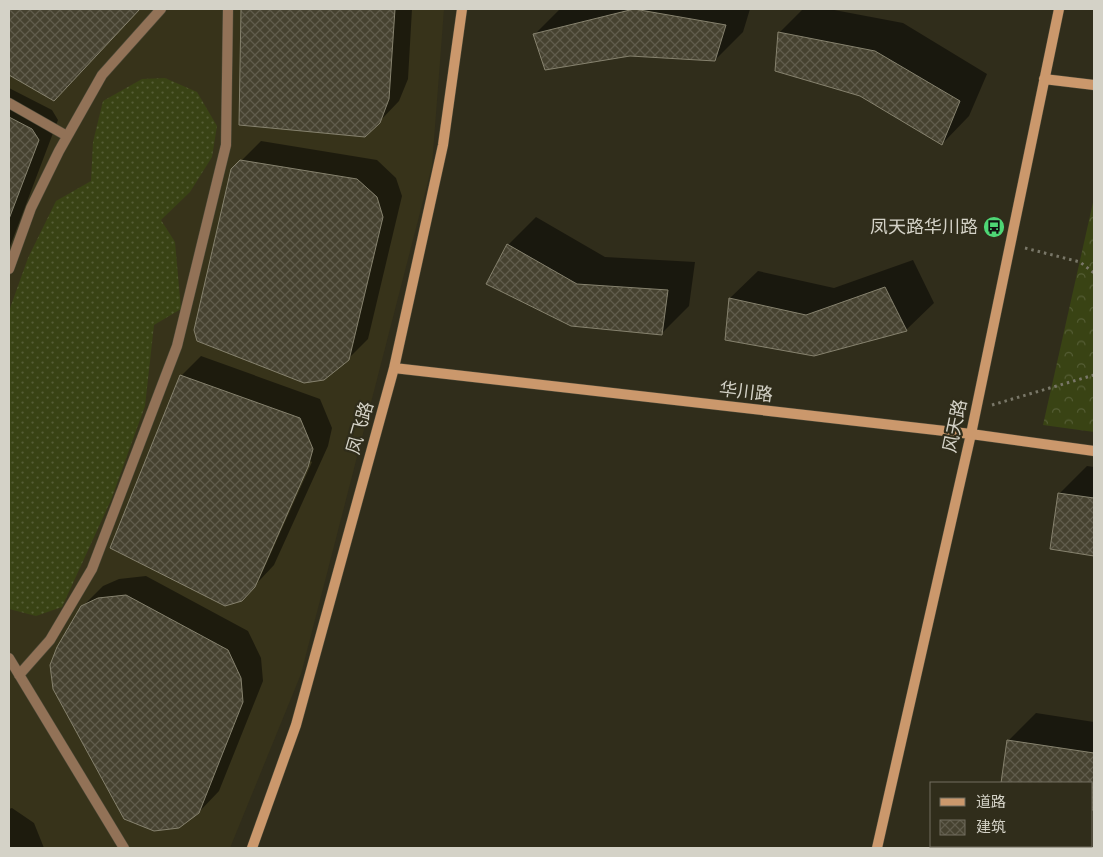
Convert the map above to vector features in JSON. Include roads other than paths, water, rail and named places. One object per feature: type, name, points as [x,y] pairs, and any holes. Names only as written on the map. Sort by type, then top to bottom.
[{"type":"street","name":"凤飞路","points":[[252,848],[296,725],[394,368],[443,145],[462,9]]},
{"type":"street","name":"风天路","points":[[877,848],[970,434],[1059,9]]},
{"type":"street","points":[[1044,79],[1094,85]]},
{"type":"street","name":"华川路","points":[[394,368],[970,434],[1094,451]]},
{"type":"lane","points":[[9,269],[31,208],[102,75],[161,9]]},
{"type":"lane","points":[[19,674],[50,640],[92,569],[177,346],[226,146],[228,9]]},
{"type":"lane","points":[[9,103],[68,136]]},
{"type":"lane","points":[[9,658],[124,848]]},
{"type":"place","name":"凤天路华川路","points":[[994,227]]}]
